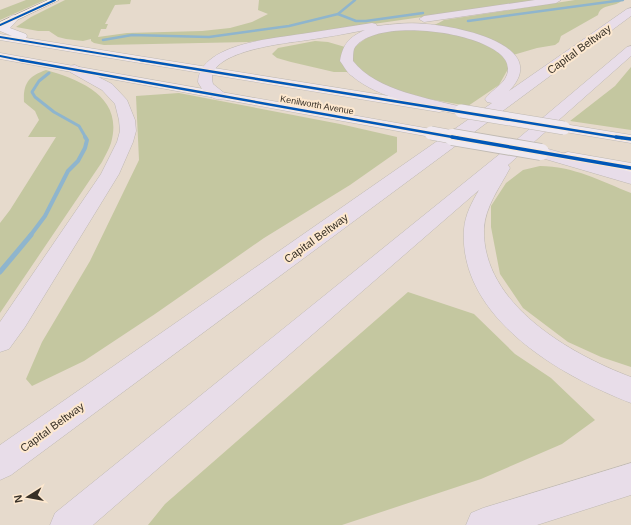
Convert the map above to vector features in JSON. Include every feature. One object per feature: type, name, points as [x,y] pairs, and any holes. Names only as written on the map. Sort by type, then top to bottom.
[{"type":"highway","points":[[221,96],[208,87],[205,82],[207,71],[220,60],[232,53],[256,46],[382,25],[556,0]]},
{"type":"highway","name":"Capital Beltway","points":[[0,464],[631,11]]},
{"type":"highway","points":[[428,157],[504,89],[514,75],[515,68],[513,60],[498,46],[486,40],[459,31],[429,27],[402,27],[378,30],[357,39],[350,46],[346,53],[346,61],[353,71],[361,78],[395,93],[461,111]]},
{"type":"highway","points":[[67,525],[507,157],[631,50]]},
{"type":"highway","points":[[0,341],[16,320],[110,174],[125,142],[128,131],[127,120],[122,103],[107,87],[75,69]]},
{"type":"highway","points":[[541,152],[631,178]]},
{"type":"highway","points":[[507,157],[481,204],[474,228],[475,254],[483,276],[496,298],[516,321],[544,345],[580,368],[631,390]]},
{"type":"highway","points":[[483,525],[631,479]]},
{"type":"main road","points":[[14,18],[4,27],[5,31],[49,44]]},
{"type":"main road","name":"Kenilworth Avenue","points":[[0,37],[631,139]]},
{"type":"main road","name":"Kenilworth Avenue","points":[[0,56],[631,168]]},
{"type":"street","points":[[0,25],[55,0]]},
{"type":"green space","points":[[26,0],[45,0],[0,20],[0,10]]},
{"type":"green space","points":[[65,0],[131,0],[130,4],[115,5],[105,24],[108,24],[106,29],[101,29],[98,37],[127,33],[202,31],[230,28],[252,22],[268,14],[258,10],[259,0],[540,0],[249,42],[104,45],[94,43],[91,39],[83,41],[66,39],[58,37],[49,31],[38,31],[16,27],[31,17]]},
{"type":"green space","points":[[575,0],[622,0],[616,4],[605,7],[598,15],[561,36],[559,42],[555,45],[537,48],[506,57],[508,69],[499,85],[468,106],[429,99],[395,90],[359,72],[334,72],[277,58],[272,54],[278,48],[315,41],[328,42],[352,49],[369,37],[384,32],[418,29],[435,25],[444,20]]},
{"type":"green space","points":[[631,67],[631,130],[570,121],[615,86]]},
{"type":"green space","points":[[46,70],[73,79],[85,85],[105,102],[111,114],[113,127],[111,143],[102,162],[0,313],[0,223],[10,210],[56,137],[28,137],[39,120],[35,111],[24,102],[26,85],[35,75]]},
{"type":"green space","points":[[179,93],[340,124],[397,137],[397,152],[350,185],[264,238],[155,314],[84,361],[32,386],[26,379],[42,342],[90,261],[139,160],[136,96]]},
{"type":"green space","points":[[540,166],[575,171],[631,193],[631,367],[601,357],[568,342],[523,308],[500,274],[491,227],[491,206],[506,183],[523,170]]},
{"type":"green space","points":[[408,292],[474,314],[515,354],[551,378],[595,420],[562,444],[481,479],[342,525],[148,525],[165,504]]},
{"type":"waterway","points":[[338,14],[355,0]]},
{"type":"waterway","points":[[468,21],[623,0]]},
{"type":"waterway","points":[[338,14],[356,21],[366,21],[423,13]]},
{"type":"waterway","points":[[103,40],[132,35],[209,37],[289,26],[338,14]]},
{"type":"waterway","points":[[49,73],[39,81],[32,92],[35,97],[54,112],[79,126],[86,138]]},
{"type":"waterway","points":[[30,236],[45,216],[68,171],[78,161],[85,148],[87,140],[85,137]]},
{"type":"waterway","points":[[0,272],[31,235]]},
{"type":"cycle path","points":[[0,25],[55,0]]},
{"type":"cycle path","points":[[0,37],[631,139]]},
{"type":"cycle path","points":[[0,56],[631,168]]}]
